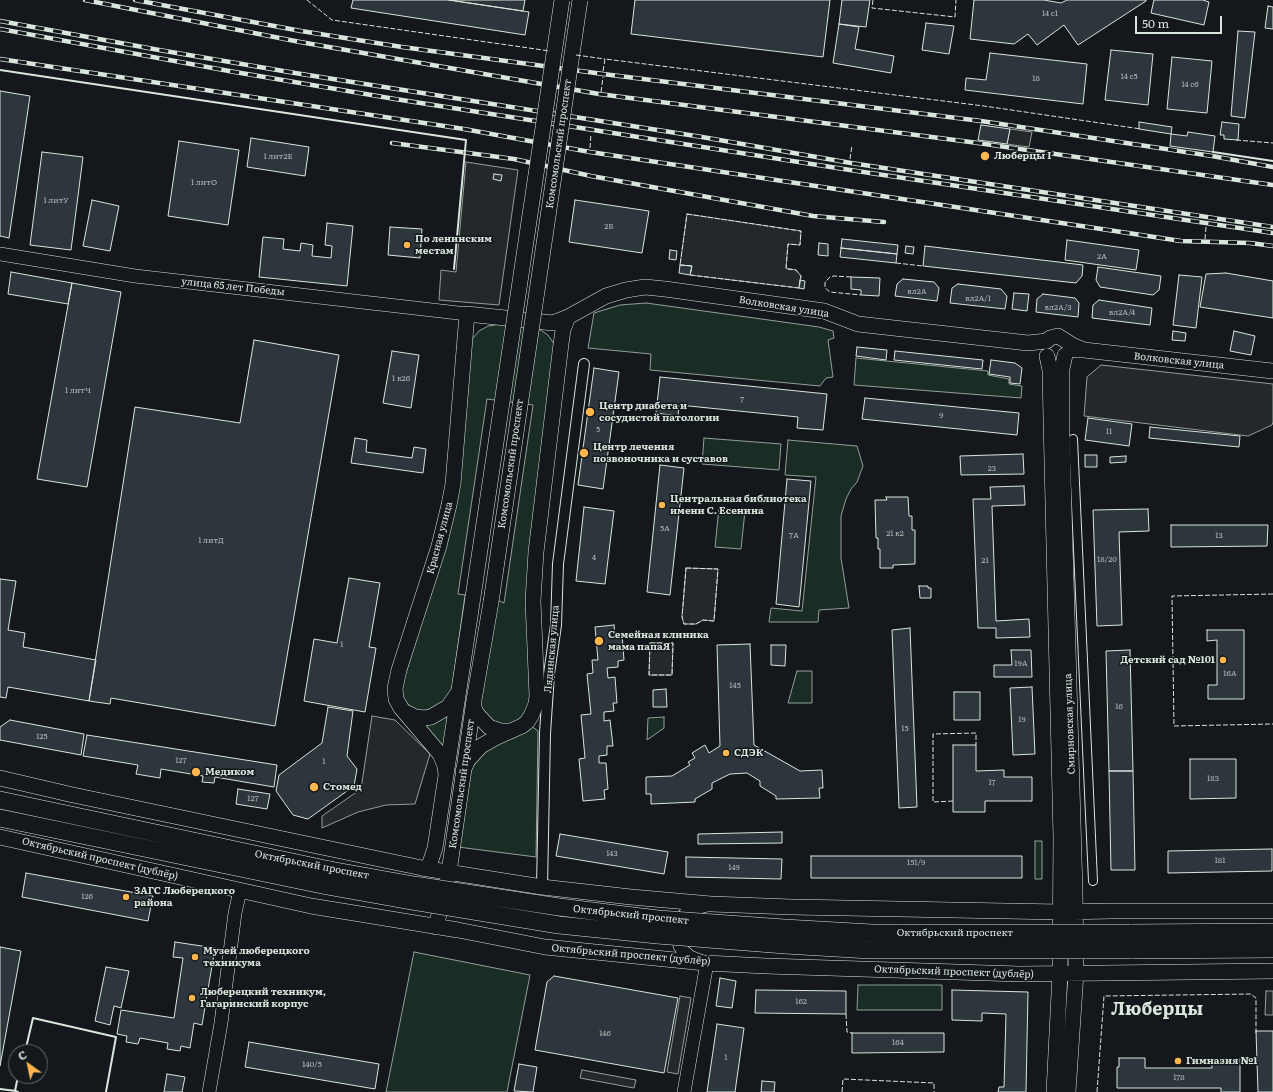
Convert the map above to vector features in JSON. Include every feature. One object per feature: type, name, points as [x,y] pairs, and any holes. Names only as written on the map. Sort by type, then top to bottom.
[{"type":"main road","name":"Комсомольский проспект","points":[[422,868],[427,867],[430,863],[436,848],[472,597],[562,0]]},
{"type":"main road","name":"Комсомольский проспект","points":[[436,927],[449,872],[474,700],[491,602],[580,0]]},
{"type":"main road","name":"Волковская улица","points":[[467,314],[549,323],[558,322],[606,296],[626,290],[645,287],[824,311],[858,324],[1028,343],[1046,349],[1054,360],[1062,358],[1066,349],[1062,338],[1054,336],[1046,349]]},
{"type":"main road","name":"Красная улица","points":[[401,708],[395,694],[398,670],[439,546],[450,505],[467,314]]},
{"type":"main road","name":"Лядинская улица","points":[[463,771],[468,760],[481,746],[522,726],[527,722],[536,704],[537,696],[533,607],[536,552],[561,344],[563,330],[568,317]]},
{"type":"main road","name":"Смирновская улица","points":[[1046,349],[1050,370],[1061,861],[1054,912],[1060,974],[1054,1092]]},
{"type":"main road","name":"Волковская улица","points":[[1066,349],[1273,371]]},
{"type":"main road","name":"Смирновская улица","points":[[1066,349],[1062,369],[1062,440],[1076,973],[1068,1092]]},
{"type":"main road","points":[[401,708],[408,714],[415,717],[431,717],[443,711],[452,703],[459,689]]},
{"type":"main road","points":[[474,700],[474,708],[489,727],[501,731],[512,731]]},
{"type":"main road","points":[[401,708],[440,754],[445,766],[446,775]]},
{"type":"main road","points":[[0,778],[73,795],[422,868],[542,887],[711,904],[800,907],[1054,912],[1273,911]]},
{"type":"main road","name":"Октябрьский проспект","points":[[0,800],[329,878]]},
{"type":"main road","name":"Октябрьский проспект","points":[[0,818],[329,878],[414,885],[559,907],[658,919],[872,933],[1131,942],[1273,949]]},
{"type":"main road","name":"Октябрьский проспект (дублёр)","points":[[0,837],[310,906],[545,947],[706,963],[972,973],[1060,974],[1273,971]]},
{"type":"main road","name":"Октябрьский проспект","points":[[1131,942],[1273,932]]},
{"type":"street","name":"улица 65 лет Победы","points":[[0,254],[135,276],[467,314]]},
{"type":"street","name":"Лядинская улица","points":[[542,887],[545,733],[548,674],[556,625],[558,564],[584,364]]},
{"type":"street","points":[[1073,439],[1093,881]]},
{"type":"street","points":[[210,1092],[221,1023],[235,913],[240,891]]},
{"type":"street","points":[[684,1092],[706,963],[690,957],[684,952],[680,946],[677,932],[678,925],[686,913],[692,909],[711,904]]},
{"type":"green space","points":[[646,303],[819,327],[833,331],[834,338],[828,340],[833,377],[826,378],[820,386],[650,370],[651,354],[588,348],[594,313],[620,305]]},
{"type":"green space","points":[[501,324],[539,329],[548,335],[554,344],[530,703],[522,718],[510,725],[497,724],[485,715],[481,706],[481,701],[497,600],[504,603],[533,405],[487,399],[458,594],[465,595],[452,689],[440,708],[416,712],[404,701],[401,688],[445,548],[471,342],[479,331],[488,326]]},
{"type":"green space","points":[[856,358],[988,371],[988,375],[1009,379],[1009,384],[1022,386],[1021,398],[854,385]]},
{"type":"green space","points":[[704,438],[781,444],[779,470],[702,464]]},
{"type":"green space","points":[[788,440],[857,446],[863,466],[857,482],[851,489],[846,499],[841,516],[841,558],[849,608],[819,610],[818,622],[769,622],[771,608],[802,611],[816,477],[785,475]]},
{"type":"green space","points":[[719,508],[745,511],[741,549],[715,547]]},
{"type":"green space","points":[[797,671],[812,671],[812,703],[788,703]]},
{"type":"green space","points":[[449,715],[444,747],[441,747],[422,723]]},
{"type":"green space","points":[[664,717],[664,728],[647,740],[648,718]]},
{"type":"green space","points":[[531,726],[538,731],[536,857],[458,847],[471,768],[479,754]]},
{"type":"green space","points":[[1035,841],[1042,841],[1042,879],[1035,879]]},
{"type":"green space","points":[[414,952],[530,975],[507,1092],[386,1092]]},
{"type":"green space","points":[[858,985],[942,985],[942,1010],[857,1010]]},
{"type":"shaded area","points":[[1010,129],[1032,132],[1029,147],[1007,144]]},
{"type":"shaded area","points":[[466,162],[518,170],[499,305],[439,300],[441,270],[456,272]]},
{"type":"shaded area","points":[[687,214],[801,231],[800,245],[788,244],[786,268],[796,270],[801,276],[799,288],[690,275],[691,266],[680,265]]},
{"type":"shaded area","points":[[1101,365],[1273,384],[1272,425],[1248,436],[1084,416],[1087,377]]},
{"type":"shaded area","points":[[686,568],[718,569],[714,621],[703,620],[696,624],[684,624],[682,617]]},
{"type":"shaded area","points":[[650,643],[673,643],[672,675],[649,675]]},
{"type":"shaded area","points":[[372,716],[395,720],[430,754],[415,804],[386,805],[358,812],[322,828],[322,816],[361,789]]},
{"type":"shaded area","points":[[1266,991],[1273,991],[1273,1015],[1265,1015]]},
{"type":"shaded area","points":[[680,996],[691,998],[678,1074],[667,1072]]},
{"type":"shaded area","points":[[582,1070],[636,1080],[634,1088],[580,1078]]},
{"type":"building","points":[[353,0],[449,0],[529,12],[525,35],[351,8]]},
{"type":"building","points":[[449,0],[525,0],[523,11]]},
{"type":"building","points":[[635,0],[830,0],[823,57],[631,34]]},
{"type":"building","points":[[842,0],[870,0],[866,27],[839,24]]},
{"type":"building","points":[[974,0],[1044,0],[1061,3],[1067,0],[1146,1],[1078,45],[1064,25],[1037,45],[1028,34],[1014,44],[970,39]]},
{"type":"building","points":[[1154,0],[1203,0],[1209,2],[1204,25],[1151,13]]},
{"type":"building","points":[[1268,6],[1273,7],[1273,29],[1265,28]]},
{"type":"building","points":[[926,23],[954,26],[949,54],[922,50]]},
{"type":"building","points":[[839,24],[859,27],[855,49],[894,56],[891,73],[833,63]]},
{"type":"building","points":[[1238,31],[1255,32],[1245,118],[1231,116]]},
{"type":"building","points":[[1111,50],[1153,54],[1148,105],[1105,100]]},
{"type":"building","points":[[990,53],[1087,64],[1083,104],[965,90],[966,78],[986,80]]},
{"type":"building","points":[[1172,57],[1212,61],[1207,113],[1167,109]]},
{"type":"building","points":[[0,91],[30,96],[9,238],[0,236]]},
{"type":"building","points":[[1139,122],[1172,127],[1171,134],[1139,129]]},
{"type":"building","points":[[1222,122],[1239,124],[1238,140],[1224,139],[1224,135],[1220,135]]},
{"type":"building","points":[[981,125],[1010,129],[1007,144],[978,140]]},
{"type":"building","points":[[1188,132],[1215,136],[1213,152],[1170,146],[1171,134],[1187,136]]},
{"type":"building","points":[[251,138],[309,147],[305,176],[247,167]]},
{"type":"building","points":[[179,141],[239,150],[228,225],[168,216]]},
{"type":"building","points":[[42,152],[83,157],[71,250],[30,245]]},
{"type":"building","points":[[494,174],[502,175],[501,181],[493,179]]},
{"type":"building","points":[[92,200],[119,206],[110,251],[83,246]]},
{"type":"building","points":[[575,200],[649,211],[642,253],[569,242]]},
{"type":"building","points":[[327,223],[353,226],[347,286],[259,277],[263,237],[284,239],[283,249],[300,251],[301,243],[313,245],[312,256],[331,258],[332,246],[325,245]]},
{"type":"building","points":[[390,227],[422,229],[420,258],[388,255]]},
{"type":"building","points":[[842,239],[898,245],[897,254],[841,248]]},
{"type":"building","points":[[1067,240],[1139,250],[1136,270],[1065,260]]},
{"type":"building","points":[[819,243],[828,244],[828,256],[818,255]]},
{"type":"building","points":[[906,246],[914,247],[913,254],[905,253]]},
{"type":"building","points":[[925,246],[1083,265],[1082,276],[1076,283],[923,266]]},
{"type":"building","points":[[841,248],[897,254],[896,263],[840,257]]},
{"type":"building","points":[[670,250],[677,251],[676,260],[669,259]]},
{"type":"building","points":[[680,265],[692,266],[690,275],[679,273]]},
{"type":"building","points":[[1098,267],[1161,276],[1159,290],[1153,295],[1100,287],[1096,280]]},
{"type":"building","points":[[11,272],[72,283],[68,304],[8,294]]},
{"type":"building","points":[[1226,273],[1273,281],[1273,318],[1200,307],[1206,274]]},
{"type":"building","points":[[1179,275],[1202,277],[1196,328],[1173,325]]},
{"type":"building","points":[[851,277],[880,278],[879,296],[861,295],[861,290],[851,289]]},
{"type":"building","points":[[903,279],[934,282],[939,288],[937,301],[895,296],[897,284]]},
{"type":"building","points":[[800,280],[805,281],[804,289],[799,288]]},
{"type":"building","points":[[72,283],[121,292],[87,487],[37,479]]},
{"type":"building","points":[[958,284],[1001,289],[1007,296],[1005,309],[950,303],[952,288]]},
{"type":"building","points":[[1014,293],[1029,294],[1027,311],[1012,309]]},
{"type":"building","points":[[1043,294],[1075,298],[1079,303],[1078,317],[1036,312],[1037,299]]},
{"type":"building","points":[[1099,300],[1152,308],[1150,325],[1092,318],[1093,305]]},
{"type":"building","points":[[1173,331],[1186,333],[1185,341],[1172,340]]},
{"type":"building","points":[[1234,331],[1255,336],[1251,355],[1230,351]]},
{"type":"building","points":[[254,340],[339,355],[275,726],[111,698],[110,704],[89,701],[135,407],[240,423]]},
{"type":"building","points":[[857,347],[887,350],[886,360],[856,356]]},
{"type":"building","points":[[392,351],[419,355],[411,408],[383,403]]},
{"type":"building","points":[[895,351],[983,360],[982,369],[894,360]]},
{"type":"building","points":[[991,360],[1015,363],[1022,368],[1020,384],[1010,383],[1010,377],[989,374]]},
{"type":"building","points":[[594,368],[619,372],[603,489],[578,485]]},
{"type":"building","points":[[660,377],[827,394],[823,430],[797,428],[798,417],[679,405],[678,416],[656,413]]},
{"type":"building","points":[[865,398],[1019,413],[1017,435],[862,419]]},
{"type":"building","points":[[1088,418],[1132,424],[1129,446],[1085,440]]},
{"type":"building","points":[[1150,427],[1240,436],[1239,447],[1149,438]]},
{"type":"building","points":[[355,438],[367,440],[366,452],[412,458],[414,447],[426,449],[423,473],[351,463]]},
{"type":"building","points":[[1023,454],[1024,474],[961,475],[960,456]]},
{"type":"building","points":[[1085,455],[1097,455],[1097,467],[1085,467]]},
{"type":"building","points":[[1126,456],[1126,462],[1110,463],[1110,457]]},
{"type":"building","points":[[660,465],[684,468],[670,595],[647,592]]},
{"type":"building","points":[[787,479],[811,481],[799,607],[776,604]]},
{"type":"building","points":[[1024,486],[1025,505],[992,506],[996,621],[1029,619],[1030,637],[996,638],[996,628],[978,628],[973,499],[991,499],[990,487]]},
{"type":"building","points":[[886,497],[908,497],[909,516],[912,516],[912,530],[915,530],[915,564],[893,565],[893,568],[880,568],[880,549],[878,549],[878,538],[876,538],[875,500],[887,500]]},
{"type":"building","points":[[584,507],[614,511],[605,584],[576,581]]},
{"type":"building","points":[[1148,509],[1149,531],[1119,532],[1122,625],[1097,626],[1093,510]]},
{"type":"building","points":[[1171,525],[1268,525],[1267,546],[1171,547]]},
{"type":"building","points":[[349,578],[380,583],[369,647],[376,648],[365,712],[304,701],[314,639],[337,643]]},
{"type":"building","points":[[0,579],[16,581],[8,630],[25,633],[23,647],[96,660],[89,701],[8,687],[6,698],[0,697]]},
{"type":"building","points":[[919,586],[928,586],[928,588],[931,588],[931,598],[920,598]]},
{"type":"building","points":[[614,625],[615,634],[622,634],[624,660],[618,661],[618,667],[607,668],[608,678],[615,677],[617,703],[613,703],[614,711],[604,712],[604,721],[610,720],[613,746],[607,746],[607,755],[599,756],[599,763],[606,763],[608,789],[604,790],[605,799],[583,801],[579,759],[585,758],[581,715],[591,714],[587,674],[593,673],[592,660],[598,660],[595,627]]},
{"type":"building","points":[[910,628],[917,807],[899,808],[892,630]]},
{"type":"building","points":[[1207,630],[1244,630],[1244,699],[1208,699],[1208,685],[1217,685],[1217,640],[1207,641]]},
{"type":"building","points":[[750,644],[754,745],[800,771],[822,770],[823,788],[819,788],[820,798],[776,799],[776,796],[760,786],[760,781],[747,773],[730,774],[712,783],[712,789],[695,799],[695,802],[651,804],[651,794],[646,794],[646,777],[672,776],[690,765],[688,762],[695,758],[692,753],[705,745],[709,753],[720,746],[717,645]]},
{"type":"building","points":[[771,645],[786,645],[785,666],[771,665]]},
{"type":"building","points":[[1011,650],[1031,650],[1032,677],[994,677],[994,665],[1012,665]]},
{"type":"building","points":[[1130,650],[1133,771],[1109,771],[1106,651]]},
{"type":"building","points":[[1032,687],[1035,754],[1013,755],[1010,688]]},
{"type":"building","points":[[666,689],[667,707],[653,707],[653,690]]},
{"type":"building","points":[[954,692],[980,692],[980,720],[954,720]]},
{"type":"building","points":[[328,707],[353,711],[347,756],[357,769],[354,786],[308,819],[293,815],[276,791],[279,775],[322,743]]},
{"type":"building","points":[[10,720],[84,734],[81,755],[0,740],[0,727]]},
{"type":"building","points":[[87,735],[277,765],[274,787],[215,777],[214,783],[202,782],[203,776],[161,769],[160,778],[136,774],[138,765],[83,756]]},
{"type":"building","points":[[953,745],[976,745],[976,771],[1004,770],[1004,777],[1032,777],[1032,801],[985,801],[985,812],[953,812]]},
{"type":"building","points":[[1190,759],[1236,759],[1236,798],[1190,799]]},
{"type":"building","points":[[1109,771],[1133,771],[1135,870],[1111,870]]},
{"type":"building","points":[[238,789],[270,794],[267,809],[236,804]]},
{"type":"building","points":[[782,832],[782,843],[698,844],[698,834]]},
{"type":"building","points":[[560,834],[668,852],[664,874],[556,856]]},
{"type":"building","points":[[1272,849],[1272,871],[1168,873],[1168,851]]},
{"type":"building","points":[[811,856],[1022,856],[1022,878],[811,878]]},
{"type":"building","points":[[686,857],[782,859],[781,879],[686,877]]},
{"type":"building","points":[[26,873],[153,896],[148,921],[22,897]]},
{"type":"building","name":"Люберецкий техникум, Гагаринский корпус","points":[[175,942],[215,948],[202,1025],[194,1023],[190,1048],[181,1046],[180,1051],[167,1049],[168,1043],[140,1038],[138,1044],[126,1042],[127,1036],[117,1034],[121,1010],[174,1018],[183,958],[173,957]]},
{"type":"building","points":[[0,947],[21,951],[0,1066]]},
{"type":"building","points":[[106,967],[129,971],[121,1008],[114,1006],[110,1025],[95,1021]]},
{"type":"building","points":[[554,976],[678,998],[664,1073],[535,1050],[547,982]]},
{"type":"building","points":[[720,978],[736,981],[732,1008],[716,1006]]},
{"type":"building","points":[[756,990],[846,991],[846,1014],[755,1013]]},
{"type":"building","points":[[952,990],[1028,992],[1026,1092],[998,1092],[999,1087],[1004,1087],[1006,1014],[982,1013],[982,1021],[952,1020]]},
{"type":"building","points":[[717,1024],[744,1028],[735,1092],[707,1092]]},
{"type":"building","points":[[1256,1031],[1273,1031],[1273,1092],[1258,1092]]},
{"type":"building","points":[[852,1033],[944,1033],[944,1052],[852,1053]]},
{"type":"building","points":[[249,1042],[379,1064],[375,1089],[245,1067]]},
{"type":"building","points":[[1119,1058],[1145,1058],[1145,1068],[1212,1068],[1212,1059],[1240,1059],[1240,1092],[1221,1092],[1221,1088],[1117,1088],[1117,1067],[1119,1067]]},
{"type":"building","points":[[519,1064],[537,1067],[533,1092],[514,1091]]},
{"type":"building","points":[[167,1074],[185,1077],[182,1092],[164,1092]]},
{"type":"building","points":[[762,1081],[775,1082],[774,1092],[761,1092]]},
{"type":"railway","points":[[85,0],[300,42],[599,94],[978,143],[1273,185]]},
{"type":"railway","points":[[135,0],[301,31],[402,47],[603,74],[981,121],[1212,156],[1273,167]]},
{"type":"railway","points":[[0,21],[295,73],[702,137],[851,163],[1273,227]]},
{"type":"railway","points":[[0,29],[229,71],[395,99],[850,170],[1273,233]]},
{"type":"railway","points":[[0,59],[464,129],[590,152],[1181,241],[1250,243],[1273,246]]},
{"type":"railway","points":[[392,143],[514,159],[591,176],[813,216],[884,222]]},
{"type":"fence","points":[[307,0],[332,20],[550,51]]},
{"type":"fence","points":[[873,0],[872,8],[955,17],[956,0]]},
{"type":"fence","points":[[576,55],[605,59]]},
{"type":"fence","points":[[603,71],[605,59],[984,106],[1141,129]]},
{"type":"fence","points":[[601,92],[603,77]]},
{"type":"fence","points":[[590,148],[591,134]]},
{"type":"fence","points":[[1236,140],[1273,143]]},
{"type":"fence","points":[[850,159],[852,145]]},
{"type":"fence","points":[[687,214],[801,231],[800,245],[788,244],[786,269],[796,270],[801,276],[799,288],[690,275],[692,266],[680,265],[687,214]]},
{"type":"fence","points":[[1205,239],[1206,227]]},
{"type":"fence","points":[[896,263],[923,266]]},
{"type":"fence","points":[[851,277],[830,277],[825,282],[825,288],[830,292],[861,295]]},
{"type":"fence","points":[[686,568],[718,569],[714,621],[703,620],[696,624],[684,624],[682,617],[686,568]]},
{"type":"fence","points":[[1273,594],[1172,596],[1174,726],[1273,724]]},
{"type":"fence","points":[[650,643],[673,643],[672,675],[649,675],[650,643]]},
{"type":"fence","points":[[953,801],[933,802],[933,734],[976,733],[976,745]]},
{"type":"fence","points":[[1097,1092],[1104,996],[1251,994],[1256,998],[1256,1033]]},
{"type":"fence","points":[[846,1014],[847,1032],[852,1033]]},
{"type":"fence","points":[[842,1092],[843,1079],[934,1083],[934,1092]]},
{"type":"wall","points":[[0,70],[466,140],[454,269]]},
{"type":"wall","points":[[1213,152],[1273,161]]},
{"type":"wall","points":[[27,1044],[33,1018],[116,1037],[106,1092]]},
{"type":"wall","points":[[16,1084],[15,1091],[18,1092]]},
{"type":"wall","points":[[0,1089],[16,1091]]},
{"type":"place","name":"Люберцы I","points":[[985,156]]},
{"type":"place","name":"По ленинским местам","points":[[407,245]]},
{"type":"place","name":"Центр диабета и сосудистой патологии","points":[[590,412]]},
{"type":"place","name":"Центр лечения позвоночника и суставов","points":[[584,453]]},
{"type":"place","name":"Центральная библиотека имени С. Есенина","points":[[662,505]]},
{"type":"place","name":"Семейная клиника мама папаЯ","points":[[599,641]]},
{"type":"place","name":"Детский сад №101","points":[[1223,660]]},
{"type":"place","name":"СДЭК","points":[[726,753]]},
{"type":"place","name":"Медиком","points":[[196,772]]},
{"type":"place","name":"Стомед","points":[[314,787]]},
{"type":"place","name":"ЗАГС Люберецкого района","points":[[126,897]]},
{"type":"place","name":"Музей люберецкого техникума","points":[[195,957]]},
{"type":"place","name":"Люберецкий техникум, Гагаринский корпус","points":[[192,998]]},
{"type":"place","name":"Гимназия №1","points":[[1178,1061]]},
{"type":"district","name":"Люберцы","points":[[1157,1010]]}]
